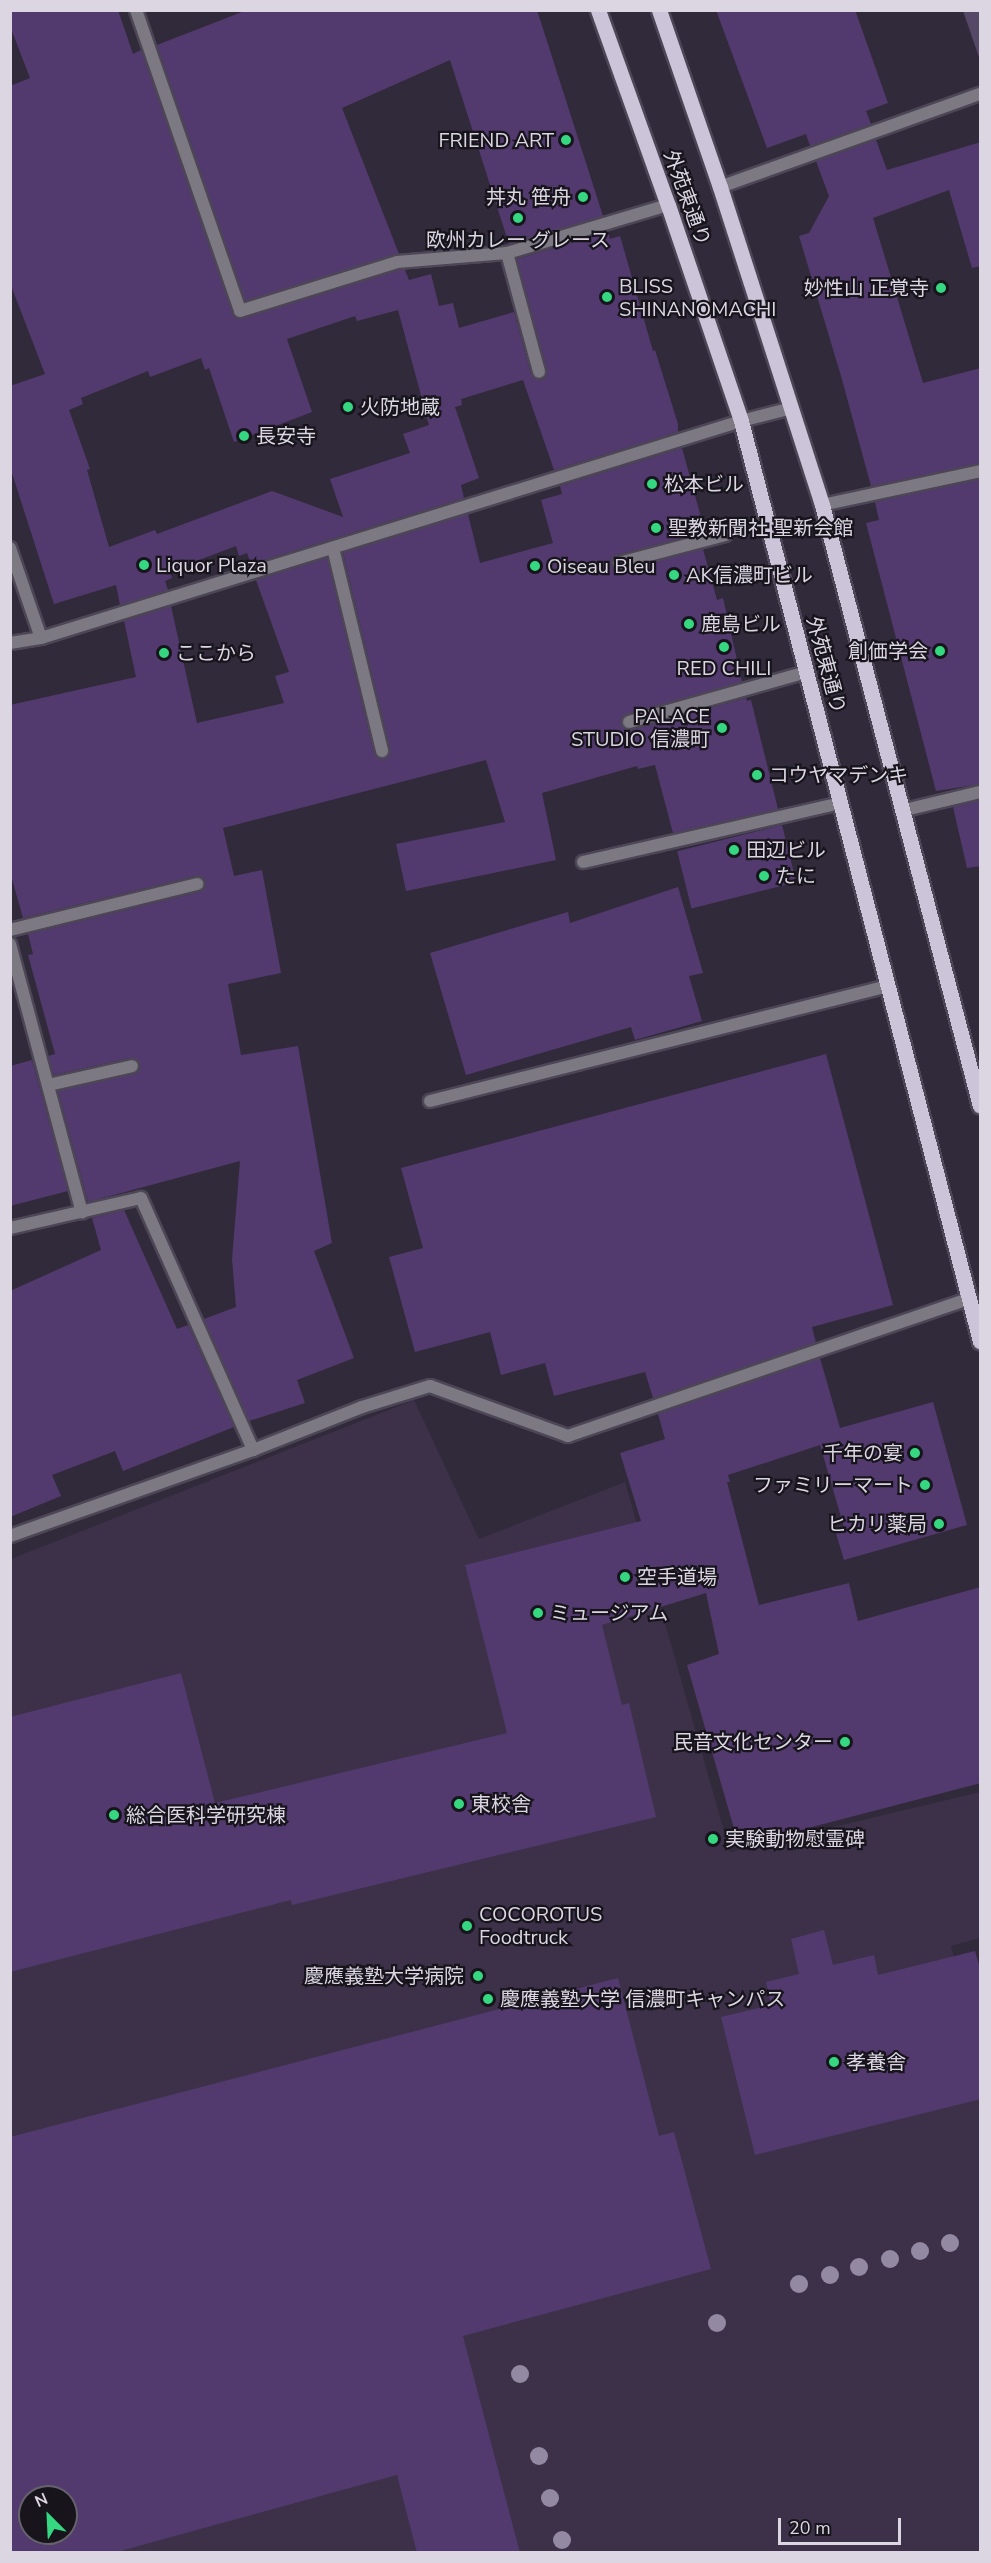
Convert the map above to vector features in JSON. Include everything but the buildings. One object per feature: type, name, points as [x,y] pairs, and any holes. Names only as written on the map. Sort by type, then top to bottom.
[{"type":"main road","name":"外苑東通り","points":[[598,10],[668,205],[741,421],[981,1341]]},
{"type":"main road","name":"外苑東通り","points":[[659,10],[720,187],[822,505],[978,1084],[981,1106]]},
{"type":"street","points":[[136,10],[240,311],[397,262],[507,254],[668,205]]},
{"type":"street","points":[[720,187],[981,94]]},
{"type":"street","points":[[507,254],[539,372]]},
{"type":"street","points":[[10,643],[41,638],[741,421],[792,408]]},
{"type":"street","points":[[822,505],[981,471]]},
{"type":"street","points":[[620,563],[725,535]]},
{"type":"street","points":[[10,548],[41,638]]},
{"type":"street","points":[[333,548],[382,751]]},
{"type":"street","points":[[629,722],[807,672]]},
{"type":"street","points":[[904,810],[981,792]]},
{"type":"street","points":[[583,862],[841,803]]},
{"type":"street","points":[[10,930],[197,884]]},
{"type":"street","points":[[10,944],[82,1214]]},
{"type":"street","points":[[430,1101],[889,986]]},
{"type":"street","points":[[48,1085],[132,1066]]},
{"type":"street","points":[[10,1228],[82,1214],[141,1198],[253,1450]]},
{"type":"street","points":[[10,1536],[253,1450],[362,1407],[430,1386],[568,1436],[969,1299]]},
{"type":"shaded area","points":[[963,11],[980,11],[980,60]]},
{"type":"shaded area","name":"慶應義塾大学 信濃町キャンパス","points":[[414,1400],[479,1539],[625,1482],[730,1852],[980,1792],[980,1938],[951,1946],[980,2053],[980,2552],[11,2552],[11,1559]]},
{"type":"place","name":"FRIEND ART","points":[[566,140]]},
{"type":"place","name":"丼丸 笹舟","points":[[583,197]]},
{"type":"place","name":"欧州カレー グレース","points":[[518,218]]},
{"type":"place","name":"妙性山 正覚寺","points":[[941,288]]},
{"type":"place","name":"BLISS SHINANOMACHI","points":[[607,297]]},
{"type":"place","name":"火防地蔵","points":[[348,407]]},
{"type":"place","name":"長安寺","points":[[244,436]]},
{"type":"place","name":"松本ビル","points":[[652,484]]},
{"type":"place","name":"聖教新聞社 聖新会館","points":[[656,528]]},
{"type":"place","name":"Liquor Plaza","points":[[144,565]]},
{"type":"place","name":"Oiseau Bleu","points":[[535,566]]},
{"type":"place","name":"AK信濃町ビル","points":[[674,575]]},
{"type":"place","name":"鹿島ビル","points":[[689,624]]},
{"type":"place","name":"RED CHILI","points":[[724,647]]},
{"type":"place","name":"創価学会","points":[[940,651]]},
{"type":"place","name":"ここから","points":[[164,653]]},
{"type":"place","name":"PALACE STUDIO 信濃町","points":[[722,728]]},
{"type":"place","name":"コウヤマデンキ","points":[[757,775]]},
{"type":"place","name":"田辺ビル","points":[[734,850]]},
{"type":"place","name":"たに","points":[[764,876]]},
{"type":"place","name":"千年の宴","points":[[915,1453]]},
{"type":"place","name":"ファミリーマート","points":[[925,1485]]},
{"type":"place","name":"ヒカリ薬局","points":[[939,1524]]},
{"type":"place","name":"空手道場","points":[[625,1577]]},
{"type":"place","name":"ミュージアム","points":[[538,1613]]},
{"type":"place","name":"民音文化センター","points":[[845,1742]]},
{"type":"place","name":"東校舎","points":[[459,1804]]},
{"type":"place","name":"総合医科学研究棟","points":[[114,1815]]},
{"type":"place","name":"実験動物慰霊碑","points":[[713,1839]]},
{"type":"place","name":"COCOROTUS Foodtruck","points":[[467,1926]]},
{"type":"place","name":"慶應義塾大学病院","points":[[478,1976]]},
{"type":"place","name":"慶應義塾大学 信濃町キャンパス","points":[[488,1999]]},
{"type":"place","name":"孝養舎","points":[[834,2062]]}]
